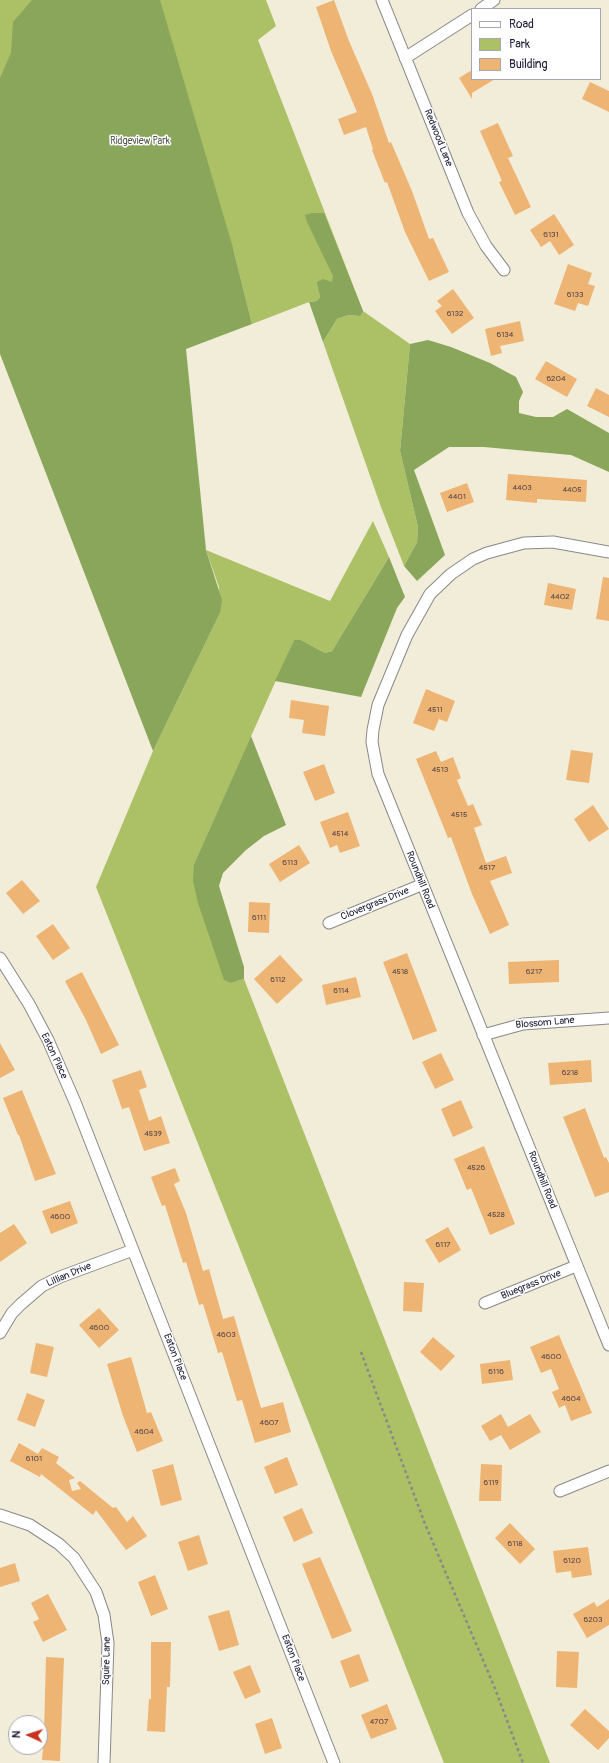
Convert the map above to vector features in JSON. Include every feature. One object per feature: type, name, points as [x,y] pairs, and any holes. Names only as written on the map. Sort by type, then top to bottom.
[{"type":"street","name":"Redwood Lane","points":[[382,0],[468,212],[486,246],[504,270]]},
{"type":"street","points":[[482,8],[494,0]]},
{"type":"street","points":[[405,58],[471,16]]},
{"type":"street","name":"Roundhill Road","points":[[609,552],[553,542],[524,543],[499,549],[473,560],[451,574],[430,594],[406,635],[378,705],[372,742],[374,762],[378,774],[609,1345]]},
{"type":"street","name":"Clovergrass Drive","points":[[329,923],[422,885]]},
{"type":"street","name":"Eaton Place","points":[[0,958],[29,1004],[48,1040],[75,1102],[334,1763]]},
{"type":"street","name":"Blossom Lane","points":[[483,1035],[523,1024],[609,1018]]},
{"type":"street","name":"Lillian Drive","points":[[0,1333],[12,1313],[42,1286],[60,1277],[133,1250]]},
{"type":"street","name":"Bluegrass Drive","points":[[485,1303],[576,1266]]},
{"type":"street","points":[[560,1491],[609,1471]]},
{"type":"street","name":"Squire Lane","points":[[0,1515],[30,1525],[60,1544],[74,1558],[96,1592],[104,1615],[108,1643],[104,1763]]},
{"type":"path","points":[[361,1352],[425,1524],[491,1678],[523,1763]]},
{"type":"green space","name":"Ridgeview Park","points":[[0,0],[266,0],[276,26],[258,40],[363,311],[410,344],[400,451],[418,527],[417,542],[404,566],[381,507],[323,342],[337,319],[348,315],[360,316],[319,290],[320,297],[317,301],[309,302],[252,324],[233,248],[0,352]]},
{"type":"green space","name":"Ridgeview Park","points":[[32,0],[160,0],[233,248],[252,324],[186,349],[206,550],[222,600],[220,613],[153,751],[0,354],[0,78],[11,53],[13,22]]},
{"type":"green space","points":[[312,213],[324,213],[363,311],[360,316],[348,315],[337,319],[323,342],[309,302],[317,301],[320,297],[317,282],[323,279],[332,282],[333,276],[307,222],[305,215]]},
{"type":"green space","points":[[428,340],[451,347],[490,363],[516,377],[523,392],[519,401],[519,413],[536,417],[553,417],[567,409],[609,433],[609,472],[571,455],[484,447],[449,447],[414,470],[445,555],[417,581],[404,566],[417,542],[418,527],[400,451],[410,344]]},
{"type":"green space","points":[[373,521],[389,557],[332,651],[325,653],[301,640],[294,640],[194,864],[231,983],[244,979],[550,1763],[444,1763],[96,887],[153,751],[220,613],[219,587],[206,550],[330,601]]},
{"type":"green space","points":[[389,557],[405,597],[397,608],[361,697],[275,681],[294,640],[301,640],[325,653],[332,651]]},
{"type":"green space","points":[[251,736],[286,825],[264,836],[246,850],[223,873],[219,886],[244,967],[244,979],[231,983],[224,980],[198,903],[193,881],[194,864]]},
{"type":"building","points":[[334,0],[349,41],[372,94],[389,143],[391,142],[412,191],[429,239],[433,238],[449,272],[429,281],[405,232],[387,182],[385,183],[372,150],[373,149],[366,127],[344,135],[338,119],[357,112],[331,51],[316,7]]},
{"type":"building","points":[[471,71],[471,80],[493,80],[472,93],[472,99],[459,78]]},
{"type":"building","points":[[590,82],[609,91],[609,112],[582,99]]},
{"type":"building","points":[[498,123],[513,156],[508,158],[531,207],[515,215],[499,182],[502,181],[480,131]]},
{"type":"building","points":[[554,214],[574,245],[559,255],[550,241],[541,247],[530,230]]},
{"type":"building","points":[[568,264],[592,273],[588,284],[595,286],[588,306],[578,303],[575,311],[554,304]]},
{"type":"building","points":[[453,289],[474,318],[452,334],[435,311],[442,306],[437,301]]},
{"type":"building","points":[[520,321],[524,341],[500,346],[502,353],[491,356],[485,329]]},
{"type":"building","points":[[546,361],[577,379],[567,397],[535,379]]},
{"type":"building","points":[[596,388],[609,395],[609,417],[587,406]]},
{"type":"building","points":[[508,474],[587,480],[586,502],[537,499],[537,503],[506,500]]},
{"type":"building","points":[[467,483],[474,502],[447,512],[440,493]]},
{"type":"building","points":[[603,577],[609,578],[609,621],[596,619]]},
{"type":"building","points":[[548,583],[576,589],[572,610],[544,605]]},
{"type":"building","points":[[426,689],[455,701],[447,722],[439,719],[434,731],[413,723]]},
{"type":"building","points":[[291,700],[329,706],[325,736],[302,733],[304,720],[289,718]]},
{"type":"building","points":[[571,750],[593,753],[589,783],[566,780]]},
{"type":"building","points":[[436,751],[441,762],[453,757],[461,778],[457,780],[468,806],[473,804],[482,825],[474,828],[486,863],[506,856],[512,873],[490,881],[509,925],[490,934],[472,894],[451,837],[448,838],[416,759]]},
{"type":"building","points":[[324,764],[335,793],[315,801],[303,772]]},
{"type":"building","points":[[593,805],[609,829],[589,842],[574,819]]},
{"type":"building","points":[[348,812],[360,846],[340,853],[337,845],[330,848],[320,822]]},
{"type":"building","points":[[299,845],[310,863],[280,882],[269,864]]},
{"type":"building","points":[[22,880],[40,901],[23,914],[6,893]]},
{"type":"building","points":[[249,902],[270,903],[269,933],[248,932]]},
{"type":"building","points":[[53,924],[70,948],[53,960],[36,936]]},
{"type":"building","points":[[407,953],[437,1031],[413,1040],[383,962]]},
{"type":"building","points":[[280,955],[303,980],[277,1004],[254,979]]},
{"type":"building","points":[[559,960],[559,982],[509,984],[508,962]]},
{"type":"building","points":[[82,972],[119,1045],[101,1054],[86,1020],[65,981]]},
{"type":"building","points":[[356,977],[361,997],[326,1005],[322,985]]},
{"type":"building","points":[[0,1043],[15,1070],[0,1078]]},
{"type":"building","points":[[441,1053],[454,1080],[435,1089],[422,1062]]},
{"type":"building","points":[[591,1060],[592,1082],[550,1085],[548,1063]]},
{"type":"building","points":[[141,1070],[147,1087],[139,1090],[149,1121],[161,1116],[170,1143],[144,1151],[129,1107],[122,1109],[112,1080]]},
{"type":"building","points":[[22,1090],[56,1174],[35,1181],[19,1135],[3,1098]]},
{"type":"building","points":[[461,1100],[473,1128],[453,1137],[441,1109]]},
{"type":"building","points":[[585,1108],[604,1158],[606,1157],[609,1163],[609,1192],[595,1197],[563,1117]]},
{"type":"building","points":[[484,1146],[515,1224],[490,1235],[471,1188],[467,1190],[454,1159]]},
{"type":"building","points":[[175,1168],[180,1181],[174,1184],[186,1213],[203,1271],[209,1269],[223,1319],[234,1316],[261,1408],[283,1402],[291,1432],[255,1443],[242,1400],[237,1401],[222,1352],[218,1353],[203,1304],[199,1305],[186,1262],[183,1263],[165,1205],[162,1206],[151,1177]]},
{"type":"building","points":[[70,1201],[78,1223],[51,1234],[42,1211]]},
{"type":"building","points":[[14,1224],[27,1243],[0,1262],[0,1233]]},
{"type":"building","points":[[448,1227],[461,1250],[439,1263],[425,1240]]},
{"type":"building","points":[[404,1282],[424,1283],[422,1312],[403,1311]]},
{"type":"building","points":[[99,1308],[119,1330],[99,1348],[79,1325]]},
{"type":"building","points":[[559,1335],[592,1413],[571,1421],[565,1405],[559,1408],[552,1392],[559,1389],[551,1369],[541,1373],[530,1347]]},
{"type":"building","points":[[433,1337],[455,1356],[441,1371],[420,1352]]},
{"type":"building","points":[[36,1343],[54,1347],[47,1377],[30,1373]]},
{"type":"building","points":[[131,1357],[147,1413],[151,1412],[163,1441],[137,1452],[123,1416],[107,1364]]},
{"type":"building","points":[[510,1360],[513,1380],[482,1384],[480,1364]]},
{"type":"building","points":[[27,1393],[45,1400],[35,1427],[17,1420]]},
{"type":"building","points":[[501,1414],[508,1427],[530,1414],[541,1432],[510,1450],[501,1435],[490,1441],[481,1426]]},
{"type":"building","points":[[19,1443],[38,1454],[42,1448],[59,1457],[56,1463],[75,1478],[69,1480],[72,1491],[81,1489],[77,1483],[80,1481],[113,1508],[116,1507],[127,1522],[133,1516],[147,1536],[126,1550],[96,1510],[93,1515],[41,1474],[40,1477],[10,1461]]},
{"type":"building","points":[[287,1457],[298,1485],[275,1494],[264,1467]]},
{"type":"building","points":[[173,1464],[182,1500],[161,1506],[152,1470]]},
{"type":"building","points":[[481,1464],[502,1465],[501,1501],[479,1501]]},
{"type":"building","points":[[302,1508],[313,1533],[294,1542],[283,1517]]},
{"type":"building","points":[[510,1523],[535,1549],[520,1564],[495,1538]]},
{"type":"building","points":[[199,1535],[208,1564],[188,1571],[178,1542]]},
{"type":"building","points":[[588,1547],[592,1575],[572,1578],[571,1571],[556,1573],[553,1551]]},
{"type":"building","points":[[320,1557],[352,1631],[332,1639],[302,1564]]},
{"type":"building","points":[[15,1563],[20,1581],[0,1587],[0,1568]]},
{"type":"building","points":[[155,1575],[168,1609],[151,1616],[138,1582]]},
{"type":"building","points":[[48,1594],[67,1630],[43,1642],[33,1622],[39,1619],[31,1603]]},
{"type":"building","points":[[609,1599],[609,1625],[587,1638],[573,1614],[594,1602],[597,1607]]},
{"type":"building","points":[[229,1610],[239,1645],[219,1651],[208,1616]]},
{"type":"building","points":[[151,1642],[171,1642],[170,1687],[167,1687],[165,1732],[147,1731],[149,1699],[151,1699]]},
{"type":"building","points":[[557,1651],[579,1652],[577,1688],[556,1687]]},
{"type":"building","points":[[359,1654],[369,1681],[350,1688],[340,1661]]},
{"type":"building","points":[[46,1657],[64,1658],[60,1761],[42,1760],[42,1755],[48,1755],[48,1715],[44,1715]]},
{"type":"building","points":[[250,1665],[261,1692],[245,1699],[233,1672]]},
{"type":"building","points":[[387,1704],[397,1729],[371,1739],[361,1715]]},
{"type":"building","points":[[585,1709],[609,1731],[609,1738],[598,1750],[570,1725]]},
{"type":"building","points":[[272,1718],[282,1748],[265,1754],[255,1724]]}]
